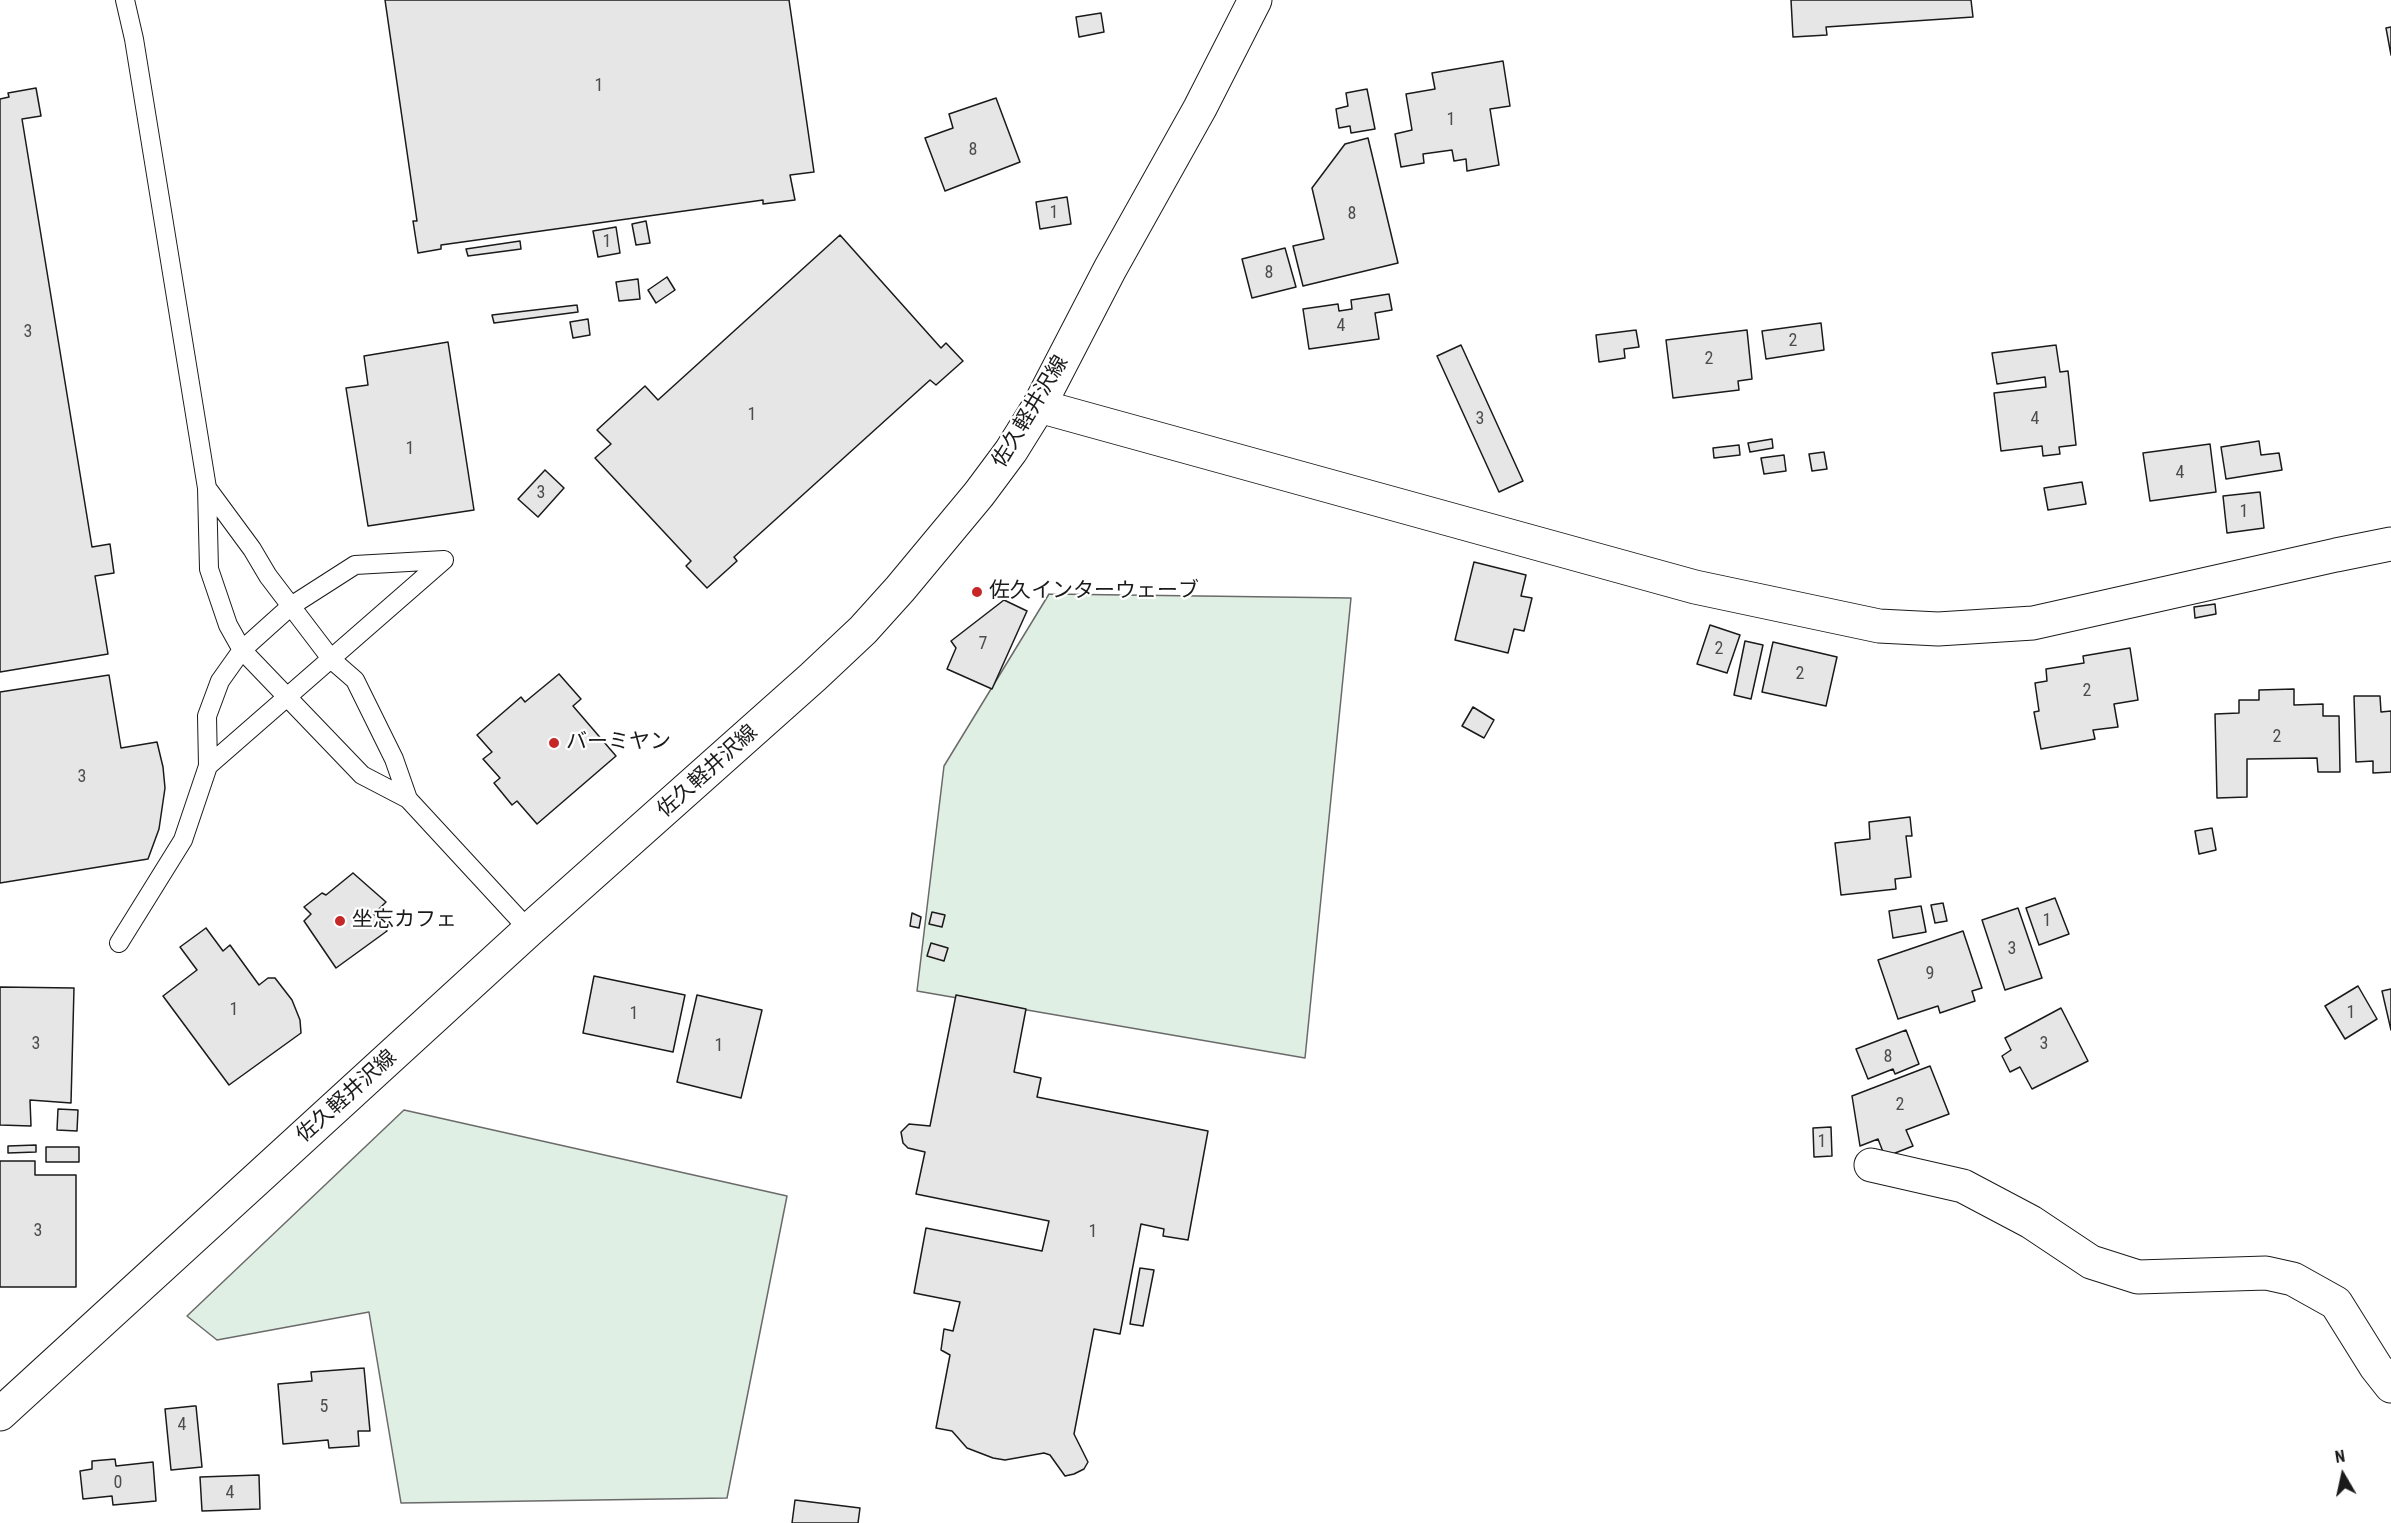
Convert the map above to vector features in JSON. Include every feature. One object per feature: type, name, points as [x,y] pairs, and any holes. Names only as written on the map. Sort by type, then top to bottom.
[{"type":"street","name":"佐久軽井沢線","points":[[0,1414],[529,930],[863,630],[980,494],[1011,451],[1039,406],[1110,269],[1200,108],[1255,0]]},
{"type":"street","points":[[1039,406],[1695,587],[1879,626],[1938,629],[2032,623],[2391,544]]},
{"type":"street","points":[[1871,1165],[1963,1186],[2031,1222],[2091,1262],[2138,1277],[2266,1273],[2293,1279],[2336,1303],[2376,1367],[2391,1386]]},
{"type":"lane","points":[[125,0],[134,39],[207,488],[209,569],[228,625],[242,650],[362,775],[408,799],[529,930]]},
{"type":"lane","points":[[207,488],[252,549],[268,576],[332,660],[355,680],[394,759],[408,799]]},
{"type":"lane","points":[[119,943],[183,840],[208,766],[207,716],[220,681],[242,650],[291,606],[355,565],[444,560],[208,766]]},
{"type":"green space","points":[[1049,594],[1351,598],[1305,1058],[917,991],[944,766]]},
{"type":"green space","points":[[404,1110],[787,1196],[727,1498],[401,1503],[369,1312],[217,1340],[187,1316]]},
{"type":"building","points":[[385,0],[789,0],[814,172],[790,175],[795,200],[763,204],[763,200],[441,245],[441,249],[418,253],[413,221],[417,221]]},
{"type":"building","points":[[1791,0],[1971,0],[1973,17],[1826,27],[1827,35],[1793,37]]},
{"type":"building","points":[[1101,13],[1104,32],[1079,37],[1076,17]]},
{"type":"building","points":[[2391,27],[2391,55],[2386,28]]},
{"type":"building","points":[[1503,61],[1510,106],[1490,109],[1499,165],[1467,171],[1466,159],[1454,161],[1452,150],[1423,154],[1424,163],[1401,167],[1395,134],[1412,130],[1406,94],[1435,89],[1432,73]]},
{"type":"building","points":[[36,88],[41,116],[22,119],[92,547],[110,544],[114,573],[95,576],[108,654],[0,672],[0,99],[9,97],[8,93]]},
{"type":"building","points":[[1367,89],[1375,129],[1351,133],[1350,126],[1339,128],[1336,109],[1348,106],[1346,93]]},
{"type":"building","points":[[996,98],[1020,162],[945,191],[925,138],[953,128],[949,114]]},
{"type":"building","points":[[1368,138],[1398,263],[1303,286],[1293,246],[1324,239],[1312,188],[1345,144]]},
{"type":"building","points":[[1067,197],[1071,224],[1040,229],[1036,202]]},
{"type":"building","points":[[646,221],[650,243],[636,245],[632,224]]},
{"type":"building","points":[[616,227],[620,253],[598,257],[593,231]]},
{"type":"building","points":[[840,235],[941,348],[946,343],[963,361],[936,385],[930,380],[734,557],[737,561],[707,588],[686,566],[691,561],[595,458],[611,444],[597,430],[645,386],[658,400]]},
{"type":"building","points":[[520,241],[521,249],[468,256],[466,249]]},
{"type":"building","points":[[1285,248],[1296,287],[1252,298],[1242,259]]},
{"type":"building","points":[[667,277],[675,290],[656,303],[648,290]]},
{"type":"building","points":[[638,279],[640,299],[619,301],[616,282]]},
{"type":"building","points":[[1389,294],[1392,310],[1375,313],[1379,339],[1309,349],[1303,309],[1338,304],[1339,311],[1352,309],[1351,300]]},
{"type":"building","points":[[577,305],[578,312],[494,323],[492,315]]},
{"type":"building","points":[[588,319],[590,335],[573,338],[570,322]]},
{"type":"building","points":[[1821,323],[1824,350],[1766,359],[1762,331]]},
{"type":"building","points":[[1636,330],[1639,347],[1624,349],[1625,358],[1599,362],[1596,335]]},
{"type":"building","points":[[1747,330],[1752,379],[1738,381],[1739,390],[1673,398],[1666,340]]},
{"type":"building","points":[[448,342],[474,510],[368,526],[346,388],[368,385],[364,356]]},
{"type":"building","points":[[1461,345],[1523,481],[1499,492],[1437,356]]},
{"type":"building","points":[[2056,345],[2060,372],[2068,371],[2076,445],[2059,447],[2060,454],[2043,456],[2042,446],[2001,451],[1994,393],[2046,387],[2045,377],[1997,384],[1992,353]]},
{"type":"building","points":[[1772,439],[1773,448],[1750,452],[1748,443]]},
{"type":"building","points":[[2259,441],[2261,455],[2279,453],[2282,470],[2226,479],[2221,447]]},
{"type":"building","points":[[2210,444],[2216,492],[2150,501],[2143,453]]},
{"type":"building","points":[[1739,445],[1740,455],[1714,458],[1713,448]]},
{"type":"building","points":[[1824,452],[1827,469],[1812,471],[1809,454]]},
{"type":"building","points":[[1784,455],[1786,471],[1764,474],[1761,458]]},
{"type":"building","points":[[545,470],[564,488],[538,517],[518,499]]},
{"type":"building","points":[[2082,482],[2086,504],[2048,510],[2044,488]]},
{"type":"building","points":[[2260,492],[2264,528],[2227,533],[2223,496]]},
{"type":"building","points":[[1474,562],[1526,575],[1521,596],[1532,598],[1524,631],[1514,629],[1508,653],[1455,640]]},
{"type":"building","points":[[1004,600],[1027,611],[992,689],[947,669],[956,648],[951,641]]},
{"type":"building","points":[[2215,604],[2216,614],[2195,618],[2194,607]]},
{"type":"building","points":[[1710,625],[1740,635],[1727,673],[1697,664]]},
{"type":"building","points":[[1745,641],[1763,645],[1751,699],[1734,695]]},
{"type":"building","points":[[1773,642],[1837,657],[1826,706],[1762,692]]},
{"type":"building","points":[[2130,648],[2138,700],[2114,704],[2118,727],[2093,730],[2095,739],[2041,749],[2034,712],[2039,711],[2035,683],[2047,681],[2046,669],[2084,663],[2083,656]]},
{"type":"building","points":[[559,674],[581,699],[573,706],[616,756],[537,824],[517,801],[512,805],[494,783],[500,778],[483,759],[492,752],[477,735],[521,697],[525,702]]},
{"type":"building","points":[[109,675],[121,748],[157,742],[163,767],[165,788],[159,829],[148,859],[0,883],[0,692]]},
{"type":"building","points":[[2294,689],[2294,705],[2323,704],[2323,716],[2339,716],[2340,772],[2318,772],[2317,758],[2247,759],[2247,797],[2217,798],[2215,714],[2239,713],[2239,700],[2259,700],[2259,690]]},
{"type":"building","points":[[2354,696],[2380,696],[2381,712],[2391,711],[2391,772],[2373,773],[2373,761],[2356,762]]},
{"type":"building","points":[[1473,707],[1494,720],[1484,738],[1462,726]]},
{"type":"building","points":[[1910,817],[1912,836],[1906,836],[1911,877],[1895,879],[1896,889],[1841,895],[1835,843],[1870,839],[1869,822]]},
{"type":"building","points":[[2212,828],[2216,850],[2199,854],[2195,831]]},
{"type":"building","points":[[353,873],[386,902],[374,914],[387,931],[336,968],[304,921],[311,914],[304,907],[322,893],[326,895]]},
{"type":"building","points":[[2055,898],[2069,934],[2039,945],[2026,908]]},
{"type":"building","points":[[1943,903],[1947,921],[1935,923],[1931,905]]},
{"type":"building","points":[[1921,906],[1926,932],[1893,938],[1889,911]]},
{"type":"building","points":[[2018,908],[2042,978],[2005,990],[1982,920]]},
{"type":"building","points":[[932,912],[945,915],[942,927],[929,924]]},
{"type":"building","points":[[912,913],[921,917],[919,928],[910,926]]},
{"type":"building","points":[[206,928],[223,951],[230,945],[259,985],[268,978],[275,978],[292,1000],[300,1020],[301,1033],[229,1085],[163,996],[197,970],[180,947]]},
{"type":"building","points":[[1963,931],[1982,988],[1972,991],[1975,1001],[1940,1013],[1938,1006],[1898,1019],[1878,960]]},
{"type":"building","points":[[931,943],[948,948],[944,961],[927,956]]},
{"type":"building","points":[[594,976],[685,995],[673,1052],[583,1033]]},
{"type":"building","points":[[2358,986],[2377,1019],[2345,1039],[2325,1006]]},
{"type":"building","points":[[0,987],[74,988],[71,1103],[30,1100],[31,1126],[0,1125]]},
{"type":"building","points":[[2391,989],[2391,1030],[2382,991]]},
{"type":"building","points":[[697,995],[762,1010],[741,1098],[677,1082]]},
{"type":"building","points":[[956,995],[1026,1009],[1014,1072],[1041,1078],[1037,1097],[1208,1131],[1188,1240],[1163,1236],[1164,1229],[1141,1224],[1120,1334],[1094,1329],[1074,1434],[1088,1462],[1084,1469],[1074,1474],[1065,1476],[1050,1455],[1044,1453],[1005,1460],[993,1458],[967,1448],[952,1431],[936,1428],[950,1355],[941,1350],[944,1329],[953,1331],[960,1302],[914,1293],[926,1228],[1042,1251],[1049,1221],[916,1194],[925,1152],[908,1148],[903,1143],[901,1132],[909,1124],[930,1126]]},
{"type":"building","points":[[2061,1008],[2088,1061],[2032,1089],[2020,1067],[2010,1072],[2002,1056],[2011,1050],[2005,1038]]},
{"type":"building","points":[[1906,1030],[1919,1064],[1895,1074],[1893,1069],[1868,1079],[1856,1049]]},
{"type":"building","points":[[1930,1066],[1949,1114],[1906,1130],[1913,1146],[1885,1157],[1878,1139],[1860,1146],[1852,1096]]},
{"type":"building","points":[[58,1109],[78,1110],[77,1131],[57,1130]]},
{"type":"building","points":[[1831,1127],[1832,1156],[1814,1157],[1813,1128]]},
{"type":"building","points":[[36,1145],[36,1152],[8,1153],[8,1146]]},
{"type":"building","points":[[46,1147],[79,1147],[79,1162],[46,1162]]},
{"type":"building","points":[[0,1161],[35,1161],[35,1175],[76,1175],[76,1287],[0,1287]]},
{"type":"building","points":[[1140,1268],[1154,1270],[1143,1326],[1130,1324]]},
{"type":"building","points":[[364,1368],[370,1431],[358,1431],[359,1446],[329,1448],[328,1440],[283,1444],[278,1384],[312,1381],[311,1372]]},
{"type":"building","points":[[196,1406],[202,1467],[171,1470],[165,1409]]},
{"type":"building","points":[[115,1459],[116,1466],[153,1462],[156,1501],[113,1505],[112,1496],[83,1499],[80,1471],[92,1469],[92,1461]]},
{"type":"building","points":[[259,1475],[260,1509],[202,1511],[200,1477]]},
{"type":"building","points":[[795,1500],[860,1508],[858,1523],[792,1523]]},
{"type":"place","name":"佐久インターウェーブ","points":[[977,592]]},
{"type":"place","name":"バーミヤン","points":[[554,743]]},
{"type":"place","name":"坐忘カフェ","points":[[340,921]]}]
